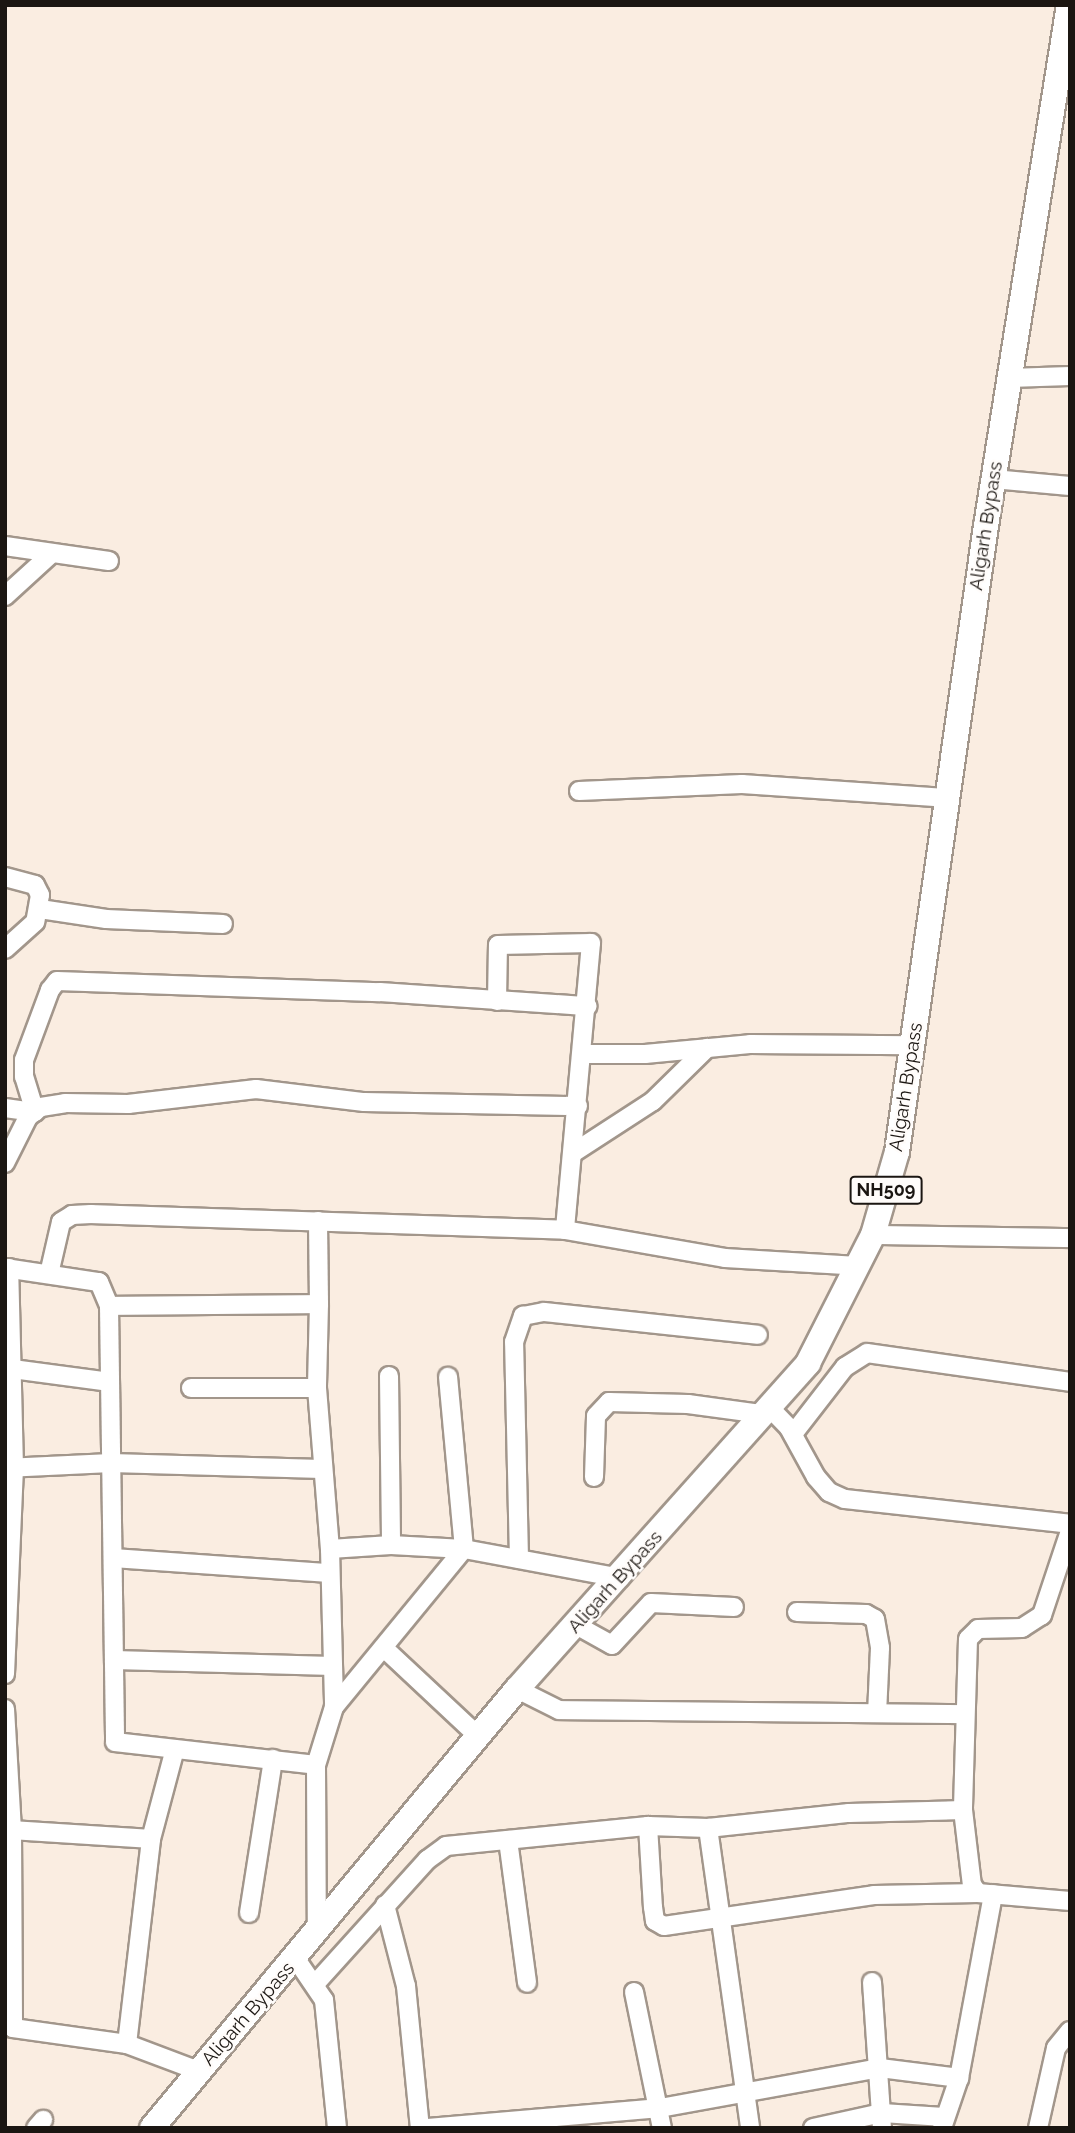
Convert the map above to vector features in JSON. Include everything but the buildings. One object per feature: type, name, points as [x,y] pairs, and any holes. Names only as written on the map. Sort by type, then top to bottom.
[{"type":"highway","name":"Aligarh Bypass","points":[[152,2128],[199,2071],[307,1971],[317,1929],[517,1689],[583,1630],[620,1578],[808,1363],[873,1235],[897,1152],[946,798],[1008,481],[1009,378],[1069,5]]},
{"type":"street","points":[[1009,378],[1070,376]]},
{"type":"street","points":[[1008,481],[1070,486]]},
{"type":"street","points":[[5,546],[50,555],[109,561]]},
{"type":"street","points":[[5,596],[50,555]]},
{"type":"street","points":[[579,791],[741,784],[946,798]]},
{"type":"street","points":[[5,877],[36,885],[40,909],[25,934],[5,948]]},
{"type":"street","points":[[40,909],[106,919],[223,924]]},
{"type":"street","points":[[497,1001],[498,945],[591,943],[584,1054],[565,1230]]},
{"type":"street","points":[[35,1112],[24,1077],[24,1060],[50,990],[57,981],[380,992],[588,1006]]},
{"type":"street","points":[[584,1054],[707,1048],[912,1045]]},
{"type":"street","points":[[573,1153],[653,1101],[707,1048]]},
{"type":"street","points":[[5,1108],[35,1112],[65,1103],[128,1104],[256,1089],[364,1102],[578,1106]]},
{"type":"street","points":[[5,1163],[20,1129],[35,1112]]},
{"type":"street","points":[[49,1274],[58,1231],[72,1215],[565,1230],[725,1258],[858,1266]]},
{"type":"street","points":[[317,1929],[316,1765],[334,1707],[330,1549],[317,1388],[318,1221]]},
{"type":"street","points":[[873,1235],[1070,1238]]},
{"type":"street","points":[[5,1674],[10,1468],[7,1268],[99,1282],[109,1306],[115,1742],[316,1765]]},
{"type":"street","points":[[109,1306],[319,1304]]},
{"type":"street","points":[[519,1559],[514,1342],[523,1316],[533,1311],[758,1335]]},
{"type":"street","points":[[791,1431],[845,1367],[867,1353],[1070,1382]]},
{"type":"street","points":[[8,1368],[110,1382]]},
{"type":"street","points":[[389,1376],[391,1545]]},
{"type":"street","points":[[334,1707],[385,1649],[464,1549],[448,1377]]},
{"type":"street","points":[[191,1388],[317,1388]]},
{"type":"street","points":[[594,1477],[596,1416],[609,1402],[688,1404],[768,1411],[791,1431],[816,1477],[829,1492],[845,1499],[1070,1524]]},
{"type":"street","points":[[10,1468],[111,1464],[322,1469]]},
{"type":"street","points":[[986,1894],[972,1885],[963,1810],[964,1714],[972,1632],[1022,1628],[1042,1615],[1070,1531]]},
{"type":"street","points":[[330,1549],[391,1545],[464,1549],[620,1578]]},
{"type":"street","points":[[113,1558],[329,1573]]},
{"type":"street","points":[[583,1630],[608,1644],[616,1643],[652,1603],[734,1607]]},
{"type":"street","points":[[797,1612],[866,1614],[875,1619],[880,1648],[877,1713]]},
{"type":"street","points":[[385,1649],[479,1737]]},
{"type":"street","points":[[114,1660],[333,1666]]},
{"type":"street","points":[[517,1689],[559,1710],[964,1714]]},
{"type":"street","points":[[5,1709],[7,1792],[12,1830],[9,2027],[127,2044],[199,2071]]},
{"type":"street","points":[[127,2044],[151,1839],[175,1749]]},
{"type":"street","points":[[248,1913],[273,1759]]},
{"type":"street","points":[[337,2128],[326,2014],[307,1971],[385,1905],[446,1846],[648,1826],[708,1828],[849,1813],[963,1810]]},
{"type":"street","points":[[648,1826],[655,1921],[664,1926],[721,1919],[770,1907],[874,1895],[986,1894],[1070,1901]]},
{"type":"street","points":[[708,1828],[750,2128]]},
{"type":"street","points":[[12,1830],[151,1839]]},
{"type":"street","points":[[508,1840],[527,1983]]},
{"type":"street","points":[[816,2127],[882,2120],[943,2122],[959,2078],[986,1894]]},
{"type":"street","points":[[385,1905],[406,1986],[421,2128]]},
{"type":"street","points":[[872,1982],[882,2120]]},
{"type":"street","points":[[634,1992],[662,2128]]},
{"type":"street","points":[[1038,2128],[1056,2048],[1070,2031]]},
{"type":"street","points":[[428,2128],[591,2122],[880,2068],[959,2078]]}]
